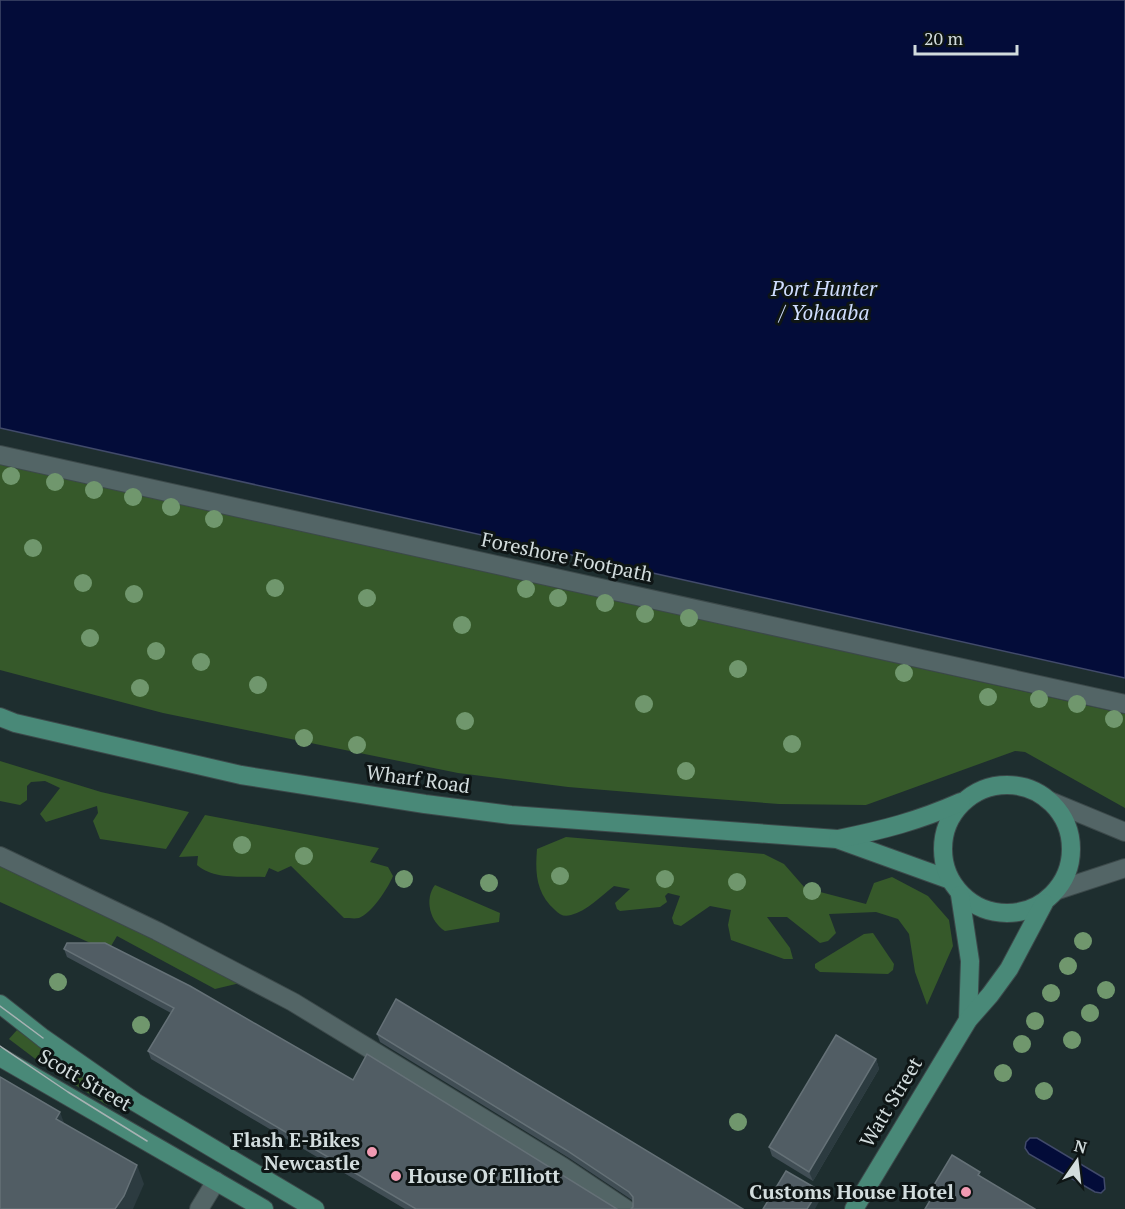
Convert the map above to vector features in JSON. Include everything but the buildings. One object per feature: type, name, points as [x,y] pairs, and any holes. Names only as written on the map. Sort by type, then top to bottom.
[{"type":"main road","name":"Wharf Road","points":[[0,717],[15,723],[241,775],[414,802],[511,815],[837,839],[948,879]]},
{"type":"main road","points":[[997,785],[1016,785],[1034,790],[1050,801],[1065,820],[1072,844],[1069,868],[1058,890],[1044,903],[1023,912],[1001,914],[979,908],[960,895],[948,879],[941,851],[947,823],[964,800],[979,790],[997,785]]},
{"type":"main road","name":"Wharf Road","points":[[837,839],[897,826],[931,815],[964,800]]},
{"type":"main road","points":[[960,895],[969,961],[968,1020]]},
{"type":"main road","name":"Watt Street","points":[[854,1209],[968,1020],[1009,969],[1044,903]]},
{"type":"main road","name":"Scott Street","points":[[0,1004],[43,1038],[159,1117],[315,1209]]},
{"type":"main road","name":"Scott Street","points":[[0,1057],[264,1209]]},
{"type":"street","name":"Foreshore Footpath","points":[[0,455],[1125,704]]},
{"type":"street","points":[[1050,801],[1125,832]]},
{"type":"street","points":[[0,856],[157,931],[293,1002],[563,1167],[626,1209]]},
{"type":"street","points":[[1058,890],[1125,868]]},
{"type":"street","points":[[199,1209],[216,1181]]},
{"type":"green space","points":[[0,463],[1125,714],[1125,808],[1025,752],[1015,751],[866,805],[779,804],[568,787],[458,773],[163,713],[0,670]]},
{"type":"green space","points":[[0,761],[101,792],[189,812],[166,849],[100,839],[93,821],[98,813],[97,806],[46,822],[40,814],[60,788],[45,781],[31,782],[27,786],[27,800],[20,805],[0,801]]},
{"type":"green space","points":[[205,815],[379,848],[370,862],[388,867],[393,876],[369,911],[359,918],[344,918],[291,866],[278,872],[269,868],[265,877],[229,876],[204,870],[197,865],[198,856],[179,857]]},
{"type":"green space","points":[[566,837],[764,854],[784,864],[805,888],[866,904],[874,883],[892,877],[928,896],[949,920],[953,946],[927,1005],[915,972],[909,934],[898,919],[876,912],[829,914],[836,933],[828,941],[820,943],[787,917],[767,917],[790,948],[793,959],[784,959],[731,940],[728,925],[731,910],[710,906],[681,926],[674,924],[672,918],[680,896],[668,893],[665,896],[667,902],[660,907],[620,911],[615,903],[630,889],[614,886],[583,910],[571,915],[562,915],[549,903],[540,890],[536,858],[537,849]]},
{"type":"green space","points":[[0,862],[42,881],[240,983],[215,989],[117,936],[108,951],[0,902]]},
{"type":"green space","points":[[435,885],[500,913],[499,922],[445,931],[436,922],[430,910],[430,897]]},
{"type":"green space","points":[[873,933],[894,964],[893,970],[888,974],[820,972],[815,968],[815,964],[864,934]]},
{"type":"green space","points":[[17,1030],[112,1097],[107,1105],[42,1064],[9,1039]]},
{"type":"water","name":"Port Hunter / Yohaaba","points":[[0,0],[1125,0],[1125,678],[0,428]]},
{"type":"water","points":[[1030,1138],[1037,1138],[1104,1178],[1105,1189],[1101,1193],[1095,1192],[1029,1154],[1025,1148]]},
{"type":"tram line","points":[[0,1006],[43,1038]]},
{"type":"tram line","points":[[0,1046],[147,1141]]},
{"type":"place","name":"Flash E-Bikes Newcastle","points":[[372,1152]]},
{"type":"place","name":"House Of Elliott","points":[[396,1176]]},
{"type":"place","name":"Customs House Hotel","points":[[966,1192]]}]
